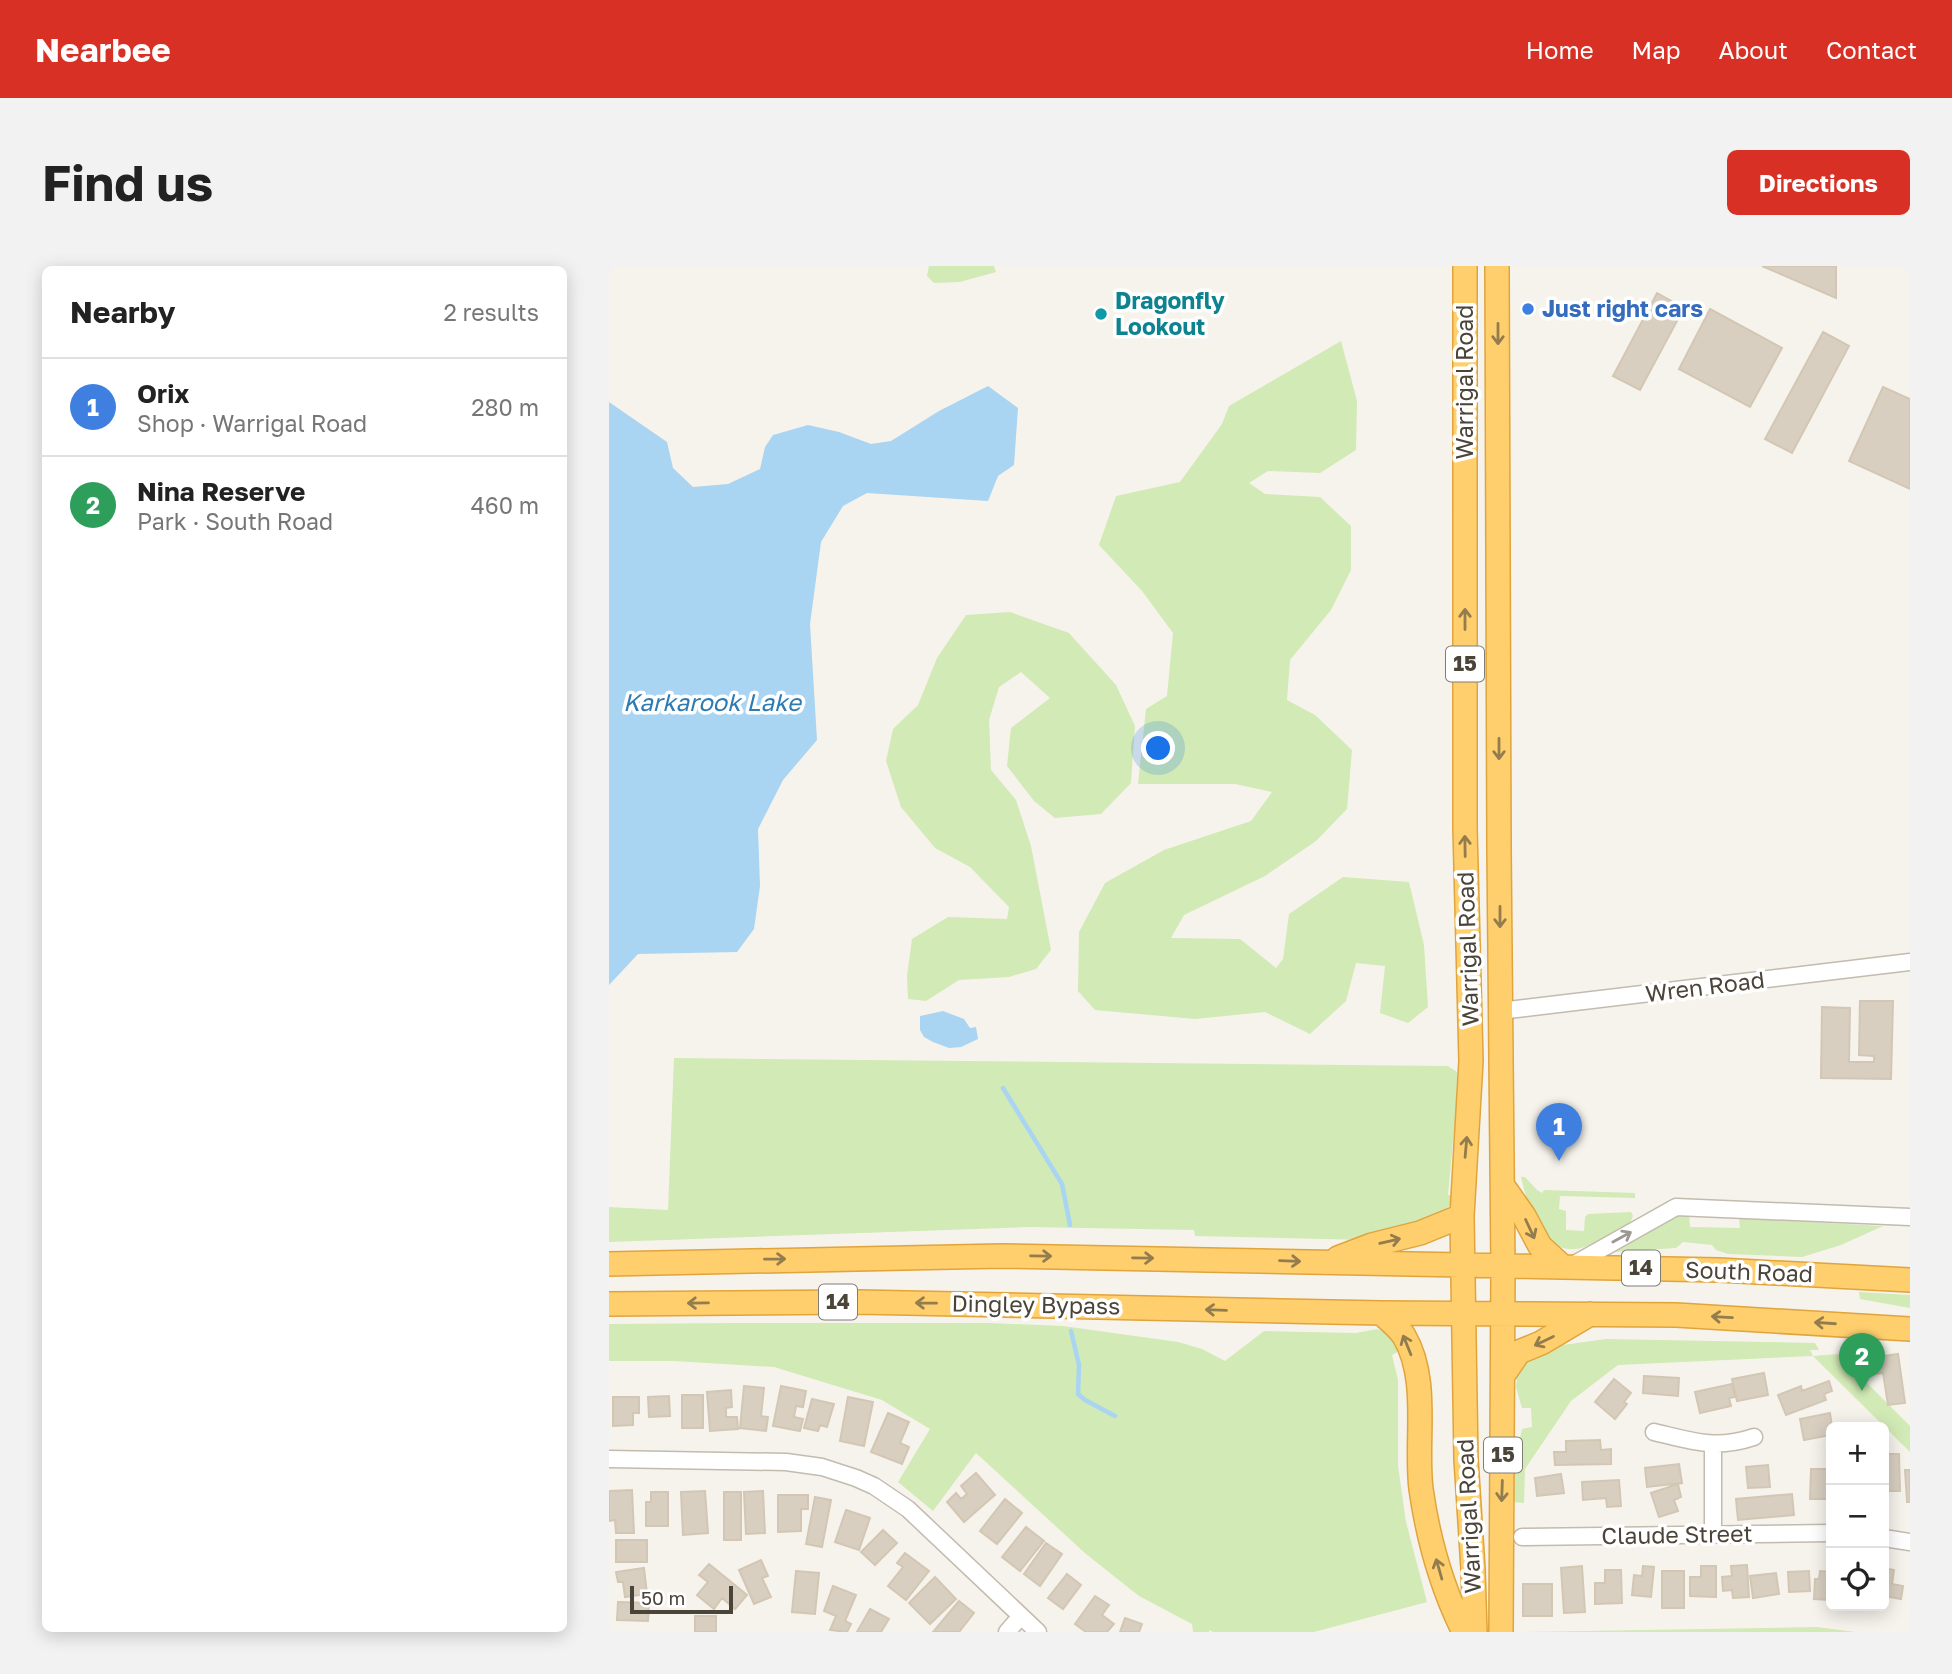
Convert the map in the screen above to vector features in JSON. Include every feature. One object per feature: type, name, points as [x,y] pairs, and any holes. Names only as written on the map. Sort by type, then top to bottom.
[{"type":"highway","name":"Warrigal Road","points":[[1465,266],[1465,838],[1471,1061],[1462,1216],[1466,1459],[1475,1632]]},
{"type":"highway","name":"Warrigal Road","points":[[1497,266],[1504,1374],[1501,1632]]},
{"type":"highway","points":[[1503,1186],[1524,1216],[1540,1246],[1566,1267]]},
{"type":"highway","points":[[1325,1262],[1371,1245],[1420,1233],[1462,1216]]},
{"type":"highway","name":"14","points":[[609,1264],[951,1255],[1463,1265]]},
{"type":"highway","name":"South Road","points":[[1463,1265],[1732,1270],[1910,1280]]},
{"type":"highway","name":"Dingley Bypass","points":[[609,1304],[858,1302],[1463,1314]]},
{"type":"highway","points":[[1381,1313],[1402,1334],[1416,1372],[1421,1489],[1429,1534],[1448,1600],[1464,1632]]},
{"type":"highway","name":"South Road","points":[[1463,1314],[1676,1315],[1910,1329]]},
{"type":"highway","points":[[1504,1374],[1519,1352],[1541,1343],[1590,1314]]},
{"type":"street","name":"Wren Road","points":[[1500,1011],[1910,962]]},
{"type":"street","points":[[1566,1267],[1676,1207],[1910,1217]]},
{"type":"street","points":[[1654,1432],[1713,1445],[1754,1437]]},
{"type":"street","points":[[1713,1445],[1713,1535]]},
{"type":"street","points":[[609,1459],[786,1462],[822,1467],[847,1475],[874,1486],[908,1509],[1038,1632]]},
{"type":"street","name":"Claude Street","points":[[1522,1537],[1826,1533]]},
{"type":"street","points":[[1889,1539],[1910,1542]]},
{"type":"street","points":[[1007,1632],[1021,1616]]},
{"type":"green space","points":[[929,266],[994,266],[996,272],[960,282],[934,283],[927,276]]},
{"type":"green space","points":[[1341,341],[1357,401],[1356,450],[1320,473],[1268,471],[1249,483],[1265,494],[1320,497],[1351,526],[1351,570],[1331,610],[1290,660],[1287,700],[1315,715],[1352,750],[1347,809],[1316,841],[1265,876],[1184,915],[1171,938],[1240,939],[1276,968],[1283,959],[1289,914],[1343,877],[1409,882],[1424,945],[1428,1007],[1408,1023],[1380,1013],[1385,966],[1356,963],[1346,1001],[1310,1034],[1265,1012],[1195,1019],[1095,1010],[1078,991],[1079,932],[1105,883],[1164,850],[1251,821],[1272,792],[1235,784],[1138,784],[1146,709],[1167,696],[1173,633],[1142,591],[1099,545],[1116,496],[1180,482],[1222,424],[1229,406]]},
{"type":"green space","points":[[1010,612],[1069,633],[1116,685],[1135,726],[1131,783],[1101,814],[1055,818],[1034,801],[1007,766],[1011,728],[1050,698],[1021,672],[999,687],[989,720],[991,770],[1016,800],[1031,846],[1051,950],[1036,969],[1009,977],[959,980],[926,1001],[908,999],[907,976],[912,939],[948,917],[1007,919],[1009,907],[970,867],[935,848],[901,807],[886,761],[893,729],[918,705],[937,658],[966,615]]},
{"type":"green space","points":[[674,1058],[1448,1066],[1457,1072],[1448,1195],[1452,1195],[1452,1201],[1446,1212],[1367,1240],[1195,1236],[1194,1230],[1031,1227],[609,1242],[609,1207],[668,1210]]},
{"type":"green space","points":[[1521,1177],[1525,1177],[1542,1193],[1544,1190],[1635,1193],[1635,1198],[1560,1196],[1559,1209],[1566,1211],[1566,1230],[1584,1231],[1585,1217],[1588,1214],[1631,1212],[1633,1216],[1630,1223],[1587,1246],[1572,1249],[1560,1247],[1549,1240],[1541,1229],[1528,1203]]},
{"type":"green space","points":[[1689,1214],[1690,1227],[1740,1228],[1739,1218],[1883,1226],[1841,1245],[1802,1257],[1728,1254],[1716,1250],[1712,1245],[1683,1242],[1676,1248],[1613,1252],[1674,1216]]},
{"type":"green space","points":[[1859,1292],[1910,1295],[1910,1308],[1860,1299]]},
{"type":"green space","points":[[989,1323],[1063,1326],[1178,1342],[1202,1349],[1225,1361],[1264,1331],[1356,1333],[1377,1329],[1386,1332],[1403,1349],[1392,1355],[1398,1380],[1398,1466],[1406,1522],[1427,1602],[1314,1632],[1193,1632],[1192,1624],[1139,1596],[1086,1554],[976,1453],[933,1511],[898,1482],[930,1429],[882,1400],[774,1367],[674,1361],[609,1361],[609,1324]]},
{"type":"green space","points":[[1606,1339],[1815,1343],[1819,1350],[1810,1350],[1813,1356],[1618,1365],[1571,1401],[1525,1469],[1524,1503],[1512,1502],[1515,1459],[1522,1429],[1532,1427],[1531,1408],[1522,1408],[1516,1387],[1518,1365],[1555,1346]]},
{"type":"green space","points":[[1838,1354],[1910,1426],[1910,1452],[1889,1431],[1889,1422],[1880,1422],[1813,1356]]},
{"type":"green space","points":[[1817,1627],[1855,1632],[1522,1632]]},
{"type":"water","name":"Karkarook Lake","points":[[988,386],[1018,408],[1014,465],[998,476],[988,501],[867,493],[843,506],[821,542],[810,624],[817,740],[783,780],[758,829],[760,886],[754,929],[737,952],[638,954],[609,985],[609,402],[667,442],[673,468],[693,487],[728,484],[760,469],[765,447],[773,435],[808,425],[839,432],[871,444],[891,441],[939,411]]},
{"type":"water","points":[[943,1011],[964,1019],[970,1028],[976,1027],[978,1039],[961,1047],[949,1048],[924,1037],[920,1030],[920,1016]]},
{"type":"building","points":[[1762,266],[1836,266],[1836,298]]},
{"type":"building","points":[[1657,293],[1684,308],[1640,390],[1613,376]]},
{"type":"building","points":[[1710,309],[1782,348],[1750,407],[1679,369]]},
{"type":"building","points":[[1823,332],[1849,346],[1792,453],[1765,439]]},
{"type":"building","points":[[1883,387],[1910,399],[1910,489],[1849,461]]},
{"type":"building","points":[[1860,1001],[1893,1001],[1891,1079],[1821,1078],[1822,1007],[1850,1008],[1849,1062],[1874,1062],[1874,1056],[1859,1055]]},
{"type":"building","points":[[1898,1354],[1905,1403],[1888,1405],[1883,1373],[1867,1375],[1864,1359]]},
{"type":"building","points":[[1764,1373],[1768,1395],[1737,1401],[1732,1379]]},
{"type":"building","points":[[1644,1376],[1679,1378],[1678,1396],[1643,1393]]},
{"type":"building","points":[[1614,1379],[1631,1393],[1624,1402],[1627,1404],[1615,1419],[1595,1402]]},
{"type":"building","points":[[1829,1381],[1832,1391],[1824,1394],[1826,1400],[1786,1415],[1778,1395],[1801,1386],[1802,1391]]},
{"type":"building","points":[[1732,1384],[1735,1397],[1729,1398],[1731,1406],[1700,1413],[1695,1392]]},
{"type":"building","points":[[744,1386],[764,1388],[761,1416],[768,1417],[766,1431],[740,1428]]},
{"type":"building","points":[[781,1386],[806,1391],[803,1407],[796,1406],[794,1417],[803,1419],[800,1431],[773,1426]]},
{"type":"building","points":[[731,1390],[732,1407],[726,1408],[726,1417],[737,1417],[738,1429],[710,1431],[707,1392]]},
{"type":"building","points":[[682,1395],[703,1395],[703,1428],[682,1428]]},
{"type":"building","points":[[669,1396],[670,1416],[649,1417],[648,1397]]},
{"type":"building","points":[[613,1397],[639,1397],[639,1413],[633,1413],[633,1425],[613,1426]]},
{"type":"building","points":[[848,1397],[873,1402],[864,1446],[840,1441]]},
{"type":"building","points":[[812,1399],[834,1404],[827,1427],[820,1425],[818,1431],[804,1428]]},
{"type":"building","points":[[888,1413],[909,1422],[900,1443],[909,1447],[902,1464],[871,1452]]},
{"type":"building","points":[[1830,1413],[1831,1422],[1826,1422],[1826,1436],[1804,1440],[1800,1419]]},
{"type":"building","points":[[1600,1440],[1601,1450],[1611,1449],[1611,1464],[1555,1465],[1554,1452],[1566,1452],[1566,1441]]},
{"type":"building","points":[[1889,1454],[1899,1454],[1900,1491],[1889,1491]]},
{"type":"building","points":[[1679,1464],[1682,1483],[1647,1487],[1645,1468]]},
{"type":"building","points":[[1768,1465],[1770,1487],[1748,1488],[1746,1467]]},
{"type":"building","points":[[1811,1469],[1826,1469],[1826,1499],[1810,1499]]},
{"type":"building","points":[[1905,1470],[1910,1470],[1910,1502],[1907,1502]]},
{"type":"building","points":[[976,1473],[995,1495],[964,1522],[947,1502],[956,1493],[961,1499],[967,1494],[961,1486]]},
{"type":"building","points":[[1561,1474],[1564,1493],[1537,1496],[1535,1478]]},
{"type":"building","points":[[1619,1480],[1621,1506],[1607,1507],[1606,1498],[1583,1500],[1582,1482]]},
{"type":"building","points":[[1678,1484],[1681,1497],[1674,1500],[1678,1511],[1659,1517],[1651,1493]]},
{"type":"building","points":[[632,1490],[634,1533],[616,1533],[615,1520],[609,1521],[609,1491]]},
{"type":"building","points":[[705,1491],[708,1533],[683,1535],[681,1492]]},
{"type":"building","points":[[763,1491],[765,1533],[746,1534],[744,1492]]},
{"type":"building","points":[[651,1492],[668,1492],[668,1526],[646,1526],[646,1502],[651,1502]]},
{"type":"building","points":[[724,1492],[741,1492],[741,1540],[724,1540]]},
{"type":"building","points":[[1792,1494],[1794,1515],[1738,1520],[1736,1499]]},
{"type":"building","points":[[778,1495],[808,1495],[808,1509],[801,1509],[801,1531],[778,1532]]},
{"type":"building","points":[[815,1497],[831,1500],[822,1547],[806,1544]]},
{"type":"building","points":[[1005,1499],[1022,1513],[997,1544],[980,1531]]},
{"type":"building","points":[[846,1510],[870,1518],[859,1550],[835,1542]]},
{"type":"building","points":[[1026,1527],[1044,1541],[1020,1571],[1002,1557]]},
{"type":"building","points":[[883,1530],[897,1543],[875,1565],[861,1552]]},
{"type":"building","points":[[616,1540],[647,1540],[647,1562],[616,1562]]},
{"type":"building","points":[[1046,1543],[1062,1554],[1040,1586],[1024,1574]]},
{"type":"building","points":[[905,1553],[929,1571],[906,1600],[888,1586],[903,1567],[897,1563]]},
{"type":"building","points":[[761,1560],[768,1576],[762,1578],[771,1597],[754,1604],[739,1570]]},
{"type":"building","points":[[709,1564],[747,1595],[735,1609],[722,1598],[714,1609],[697,1595],[708,1582],[699,1575]]},
{"type":"building","points":[[1747,1565],[1749,1597],[1733,1598],[1732,1590],[1723,1591],[1722,1577],[1732,1576],[1731,1566]]},
{"type":"building","points":[[1582,1566],[1585,1612],[1564,1613],[1561,1568]]},
{"type":"building","points":[[1643,1566],[1654,1567],[1651,1597],[1632,1595],[1634,1575],[1642,1576]]},
{"type":"building","points":[[1701,1566],[1716,1566],[1716,1597],[1690,1596],[1690,1577],[1701,1577]]},
{"type":"building","points":[[644,1568],[647,1594],[625,1597],[623,1582],[618,1582],[616,1572]]},
{"type":"building","points":[[1889,1569],[1894,1570],[1892,1584],[1903,1586],[1901,1599],[1889,1597]]},
{"type":"building","points":[[1605,1570],[1621,1570],[1622,1603],[1595,1604],[1595,1583],[1605,1583]]},
{"type":"building","points":[[796,1571],[819,1573],[815,1614],[792,1612]]},
{"type":"building","points":[[1662,1571],[1684,1571],[1684,1608],[1662,1608]]},
{"type":"building","points":[[1809,1571],[1810,1591],[1789,1592],[1788,1572]]},
{"type":"building","points":[[1820,1571],[1826,1572],[1826,1600],[1814,1599],[1815,1579],[1819,1579]]},
{"type":"building","points":[[1776,1573],[1779,1594],[1753,1598],[1750,1576]]},
{"type":"building","points":[[1067,1574],[1081,1585],[1063,1609],[1048,1598]]},
{"type":"building","points":[[935,1577],[956,1599],[930,1624],[909,1603]]},
{"type":"building","points":[[1523,1584],[1552,1584],[1552,1616],[1523,1616]]},
{"type":"building","points":[[833,1586],[856,1595],[845,1621],[851,1624],[847,1632],[830,1630],[836,1616],[824,1611]]},
{"type":"building","points":[[1095,1596],[1109,1605],[1102,1615],[1114,1624],[1107,1632],[1086,1632],[1075,1624]]},
{"type":"building","points":[[959,1601],[974,1613],[959,1632],[933,1632]]},
{"type":"building","points":[[618,1602],[649,1603],[648,1621],[617,1620]]},
{"type":"building","points":[[870,1609],[889,1619],[881,1632],[857,1632]]},
{"type":"building","points":[[695,1616],[716,1616],[716,1632],[695,1632]]},
{"type":"building","points":[[1125,1618],[1142,1624],[1139,1632],[1120,1632]]},
{"type":"waterway","points":[[1003,1088],[1062,1184],[1070,1225]]},
{"type":"waterway","points":[[1071,1331],[1079,1365],[1078,1394],[1115,1416]]},
{"type":"place","name":"Just right cars","points":[[1528,309]]},
{"type":"place","name":"Dragonfly Lookout","points":[[1101,314]]},
{"type":"place","name":"Orix","points":[[1559,1161]]},
{"type":"place","name":"Nina Reserve","points":[[1862,1391]]}]
